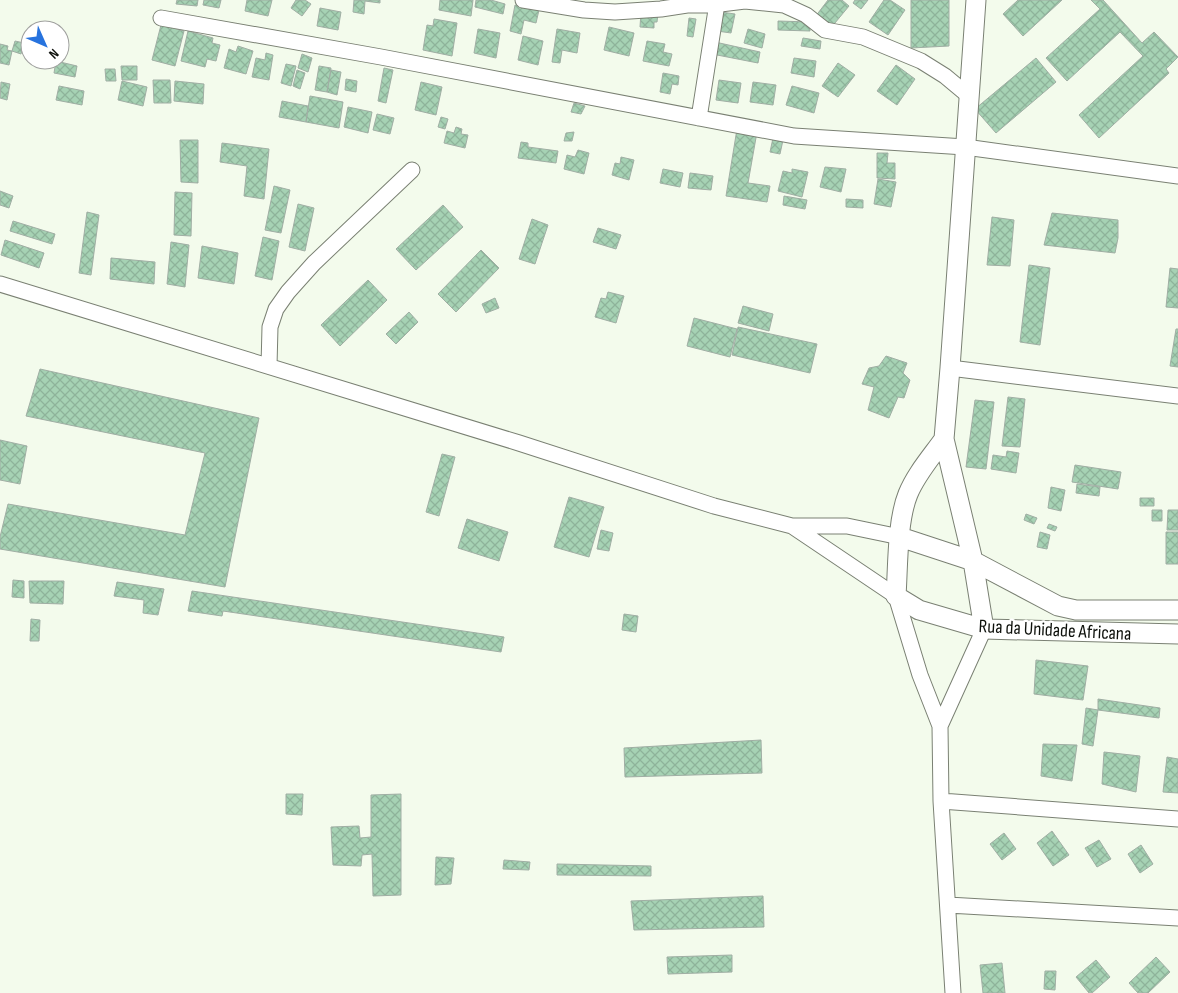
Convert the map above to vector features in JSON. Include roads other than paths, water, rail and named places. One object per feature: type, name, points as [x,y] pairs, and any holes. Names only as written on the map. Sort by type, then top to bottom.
[{"type":"street","points":[[523,0],[584,10],[615,12],[662,9],[687,4],[712,5],[745,1],[784,5],[806,15],[825,30],[863,36],[921,61],[945,76],[969,96]]},
{"type":"street","points":[[940,726],[984,629],[973,560],[944,439],[976,0]]},
{"type":"street","points":[[699,118],[716,10],[712,5]]},
{"type":"street","points":[[161,18],[381,57],[794,136],[965,147],[1178,176]]},
{"type":"street","points":[[269,366],[270,327],[276,309],[288,292],[314,263],[412,170]]},
{"type":"street","points":[[0,284],[519,442],[714,506],[792,526]]},
{"type":"street","points":[[950,368],[1178,396]]},
{"type":"street","points":[[944,439],[908,493],[900,537],[896,596],[920,675],[940,726],[942,801],[953,993]]},
{"type":"street","name":"Rua da Unidade Africana","points":[[792,526],[847,526],[900,537],[973,560],[1058,606],[1076,610],[1178,610]]},
{"type":"street","name":"Rua da Unidade Africana","points":[[792,526],[920,610],[984,629],[1178,634]]},
{"type":"street","points":[[942,801],[1178,820]]},
{"type":"street","points":[[948,905],[1178,918]]}]
